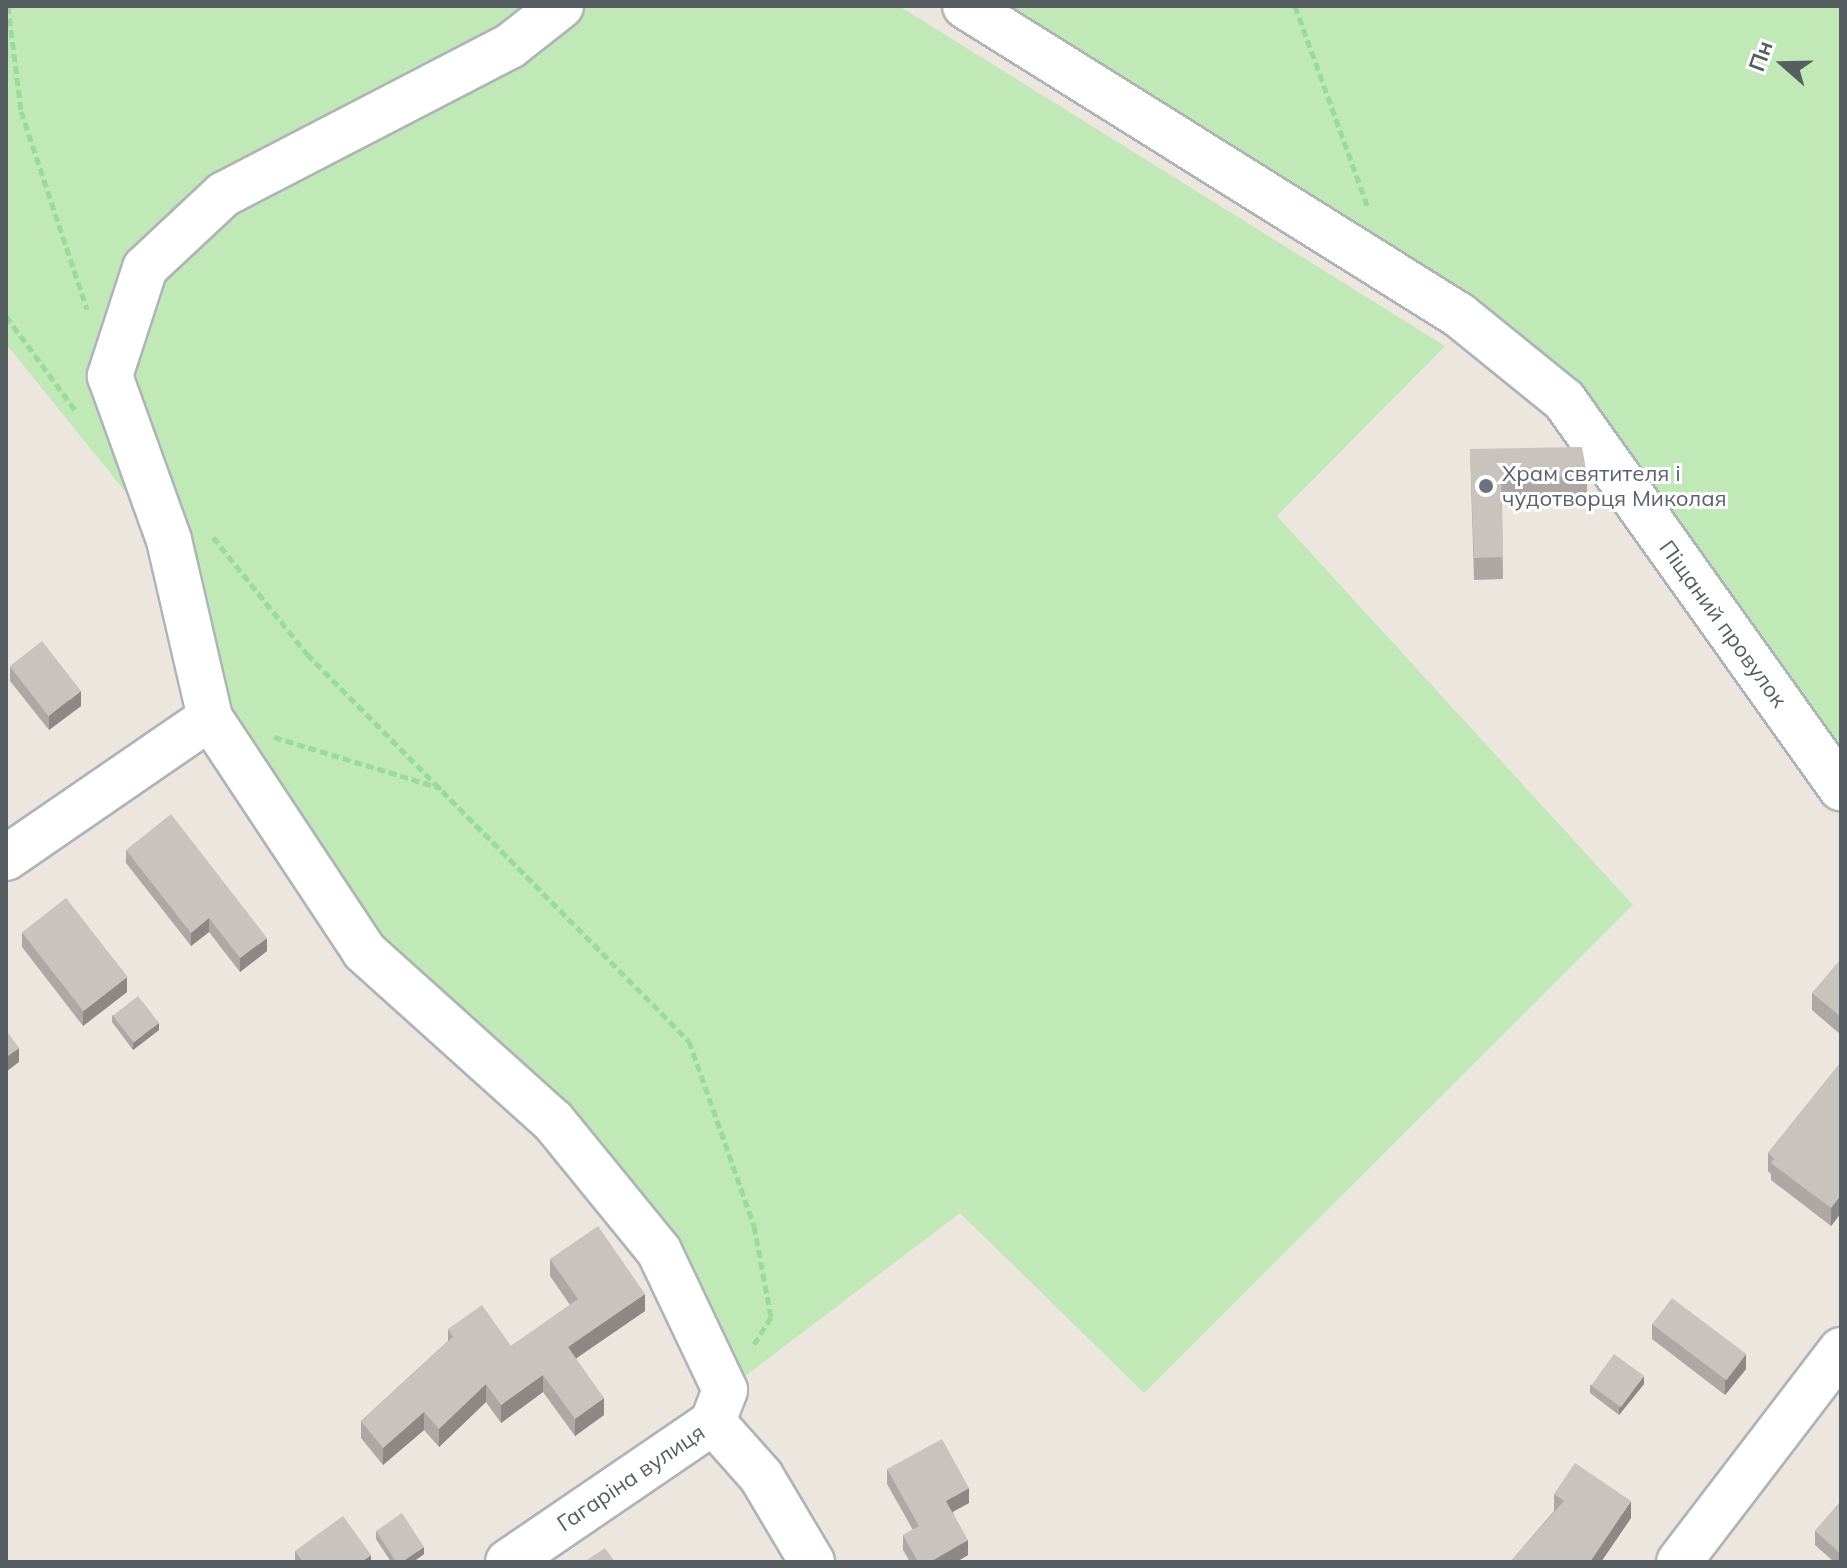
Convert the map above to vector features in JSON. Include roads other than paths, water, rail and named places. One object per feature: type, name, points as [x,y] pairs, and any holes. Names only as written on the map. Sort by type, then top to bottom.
[{"type":"street","points":[[561,6],[510,46],[224,194],[145,268],[110,376],[169,540],[210,718],[364,951],[553,1121],[659,1251],[719,1406],[812,1562]]},
{"type":"street","name":"Піщаний провулок","points":[[965,6],[1459,315],[1564,400],[1841,788]]},
{"type":"street","points":[[6,858],[210,718]]},
{"type":"street","points":[[1679,1562],[1841,1350]]},
{"type":"street","name":"Гагаріна вулиця","points":[[508,1562],[719,1406]]},
{"type":"place","name":"Храм святителя і чудотворця Миколая","points":[[1486,486]]}]
